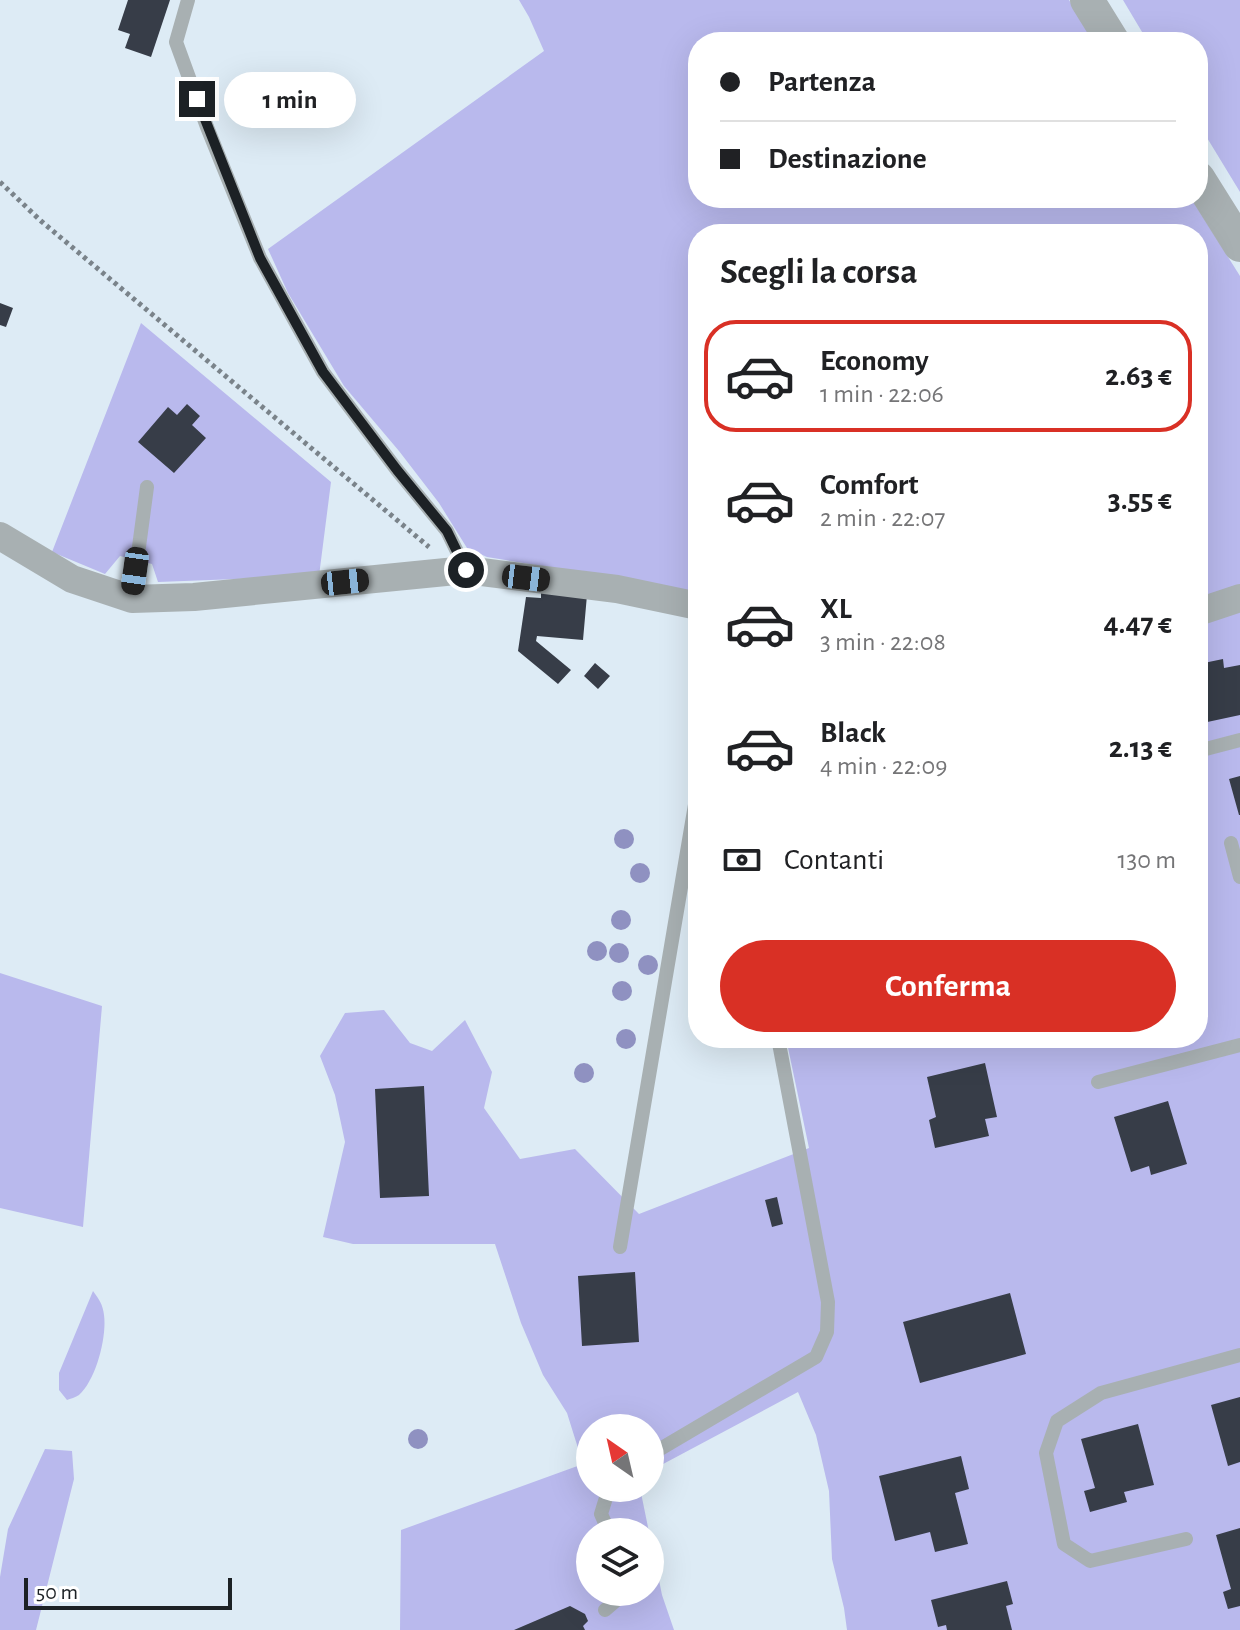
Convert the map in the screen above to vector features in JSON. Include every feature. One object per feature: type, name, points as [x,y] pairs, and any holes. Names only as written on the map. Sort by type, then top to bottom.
[{"type":"street","points":[[1087,0],[1107,32]]},
{"type":"street","points":[[1208,194],[1240,245]]},
{"type":"street","points":[[0,536],[72,579],[132,599],[194,597],[466,570],[617,589],[688,604]]},
{"type":"street","points":[[1208,609],[1240,598]]},
{"type":"lane","points":[[188,0],[176,42],[260,258],[323,372],[447,531],[466,570]]},
{"type":"lane","points":[[132,599],[147,487]]},
{"type":"lane","points":[[1208,748],[1240,740]]},
{"type":"lane","points":[[1231,843],[1240,877]]},
{"type":"lane","points":[[620,1247],[688,883]]},
{"type":"lane","points":[[1098,1082],[1240,1045]]},
{"type":"lane","points":[[664,1447],[816,1357],[827,1332],[828,1302],[780,1048]]},
{"type":"lane","points":[[1186,1539],[1090,1561],[1064,1544],[1046,1453],[1057,1421],[1101,1393],[1240,1355]]},
{"type":"lane","points":[[605,1610],[610,1606]]},
{"type":"path","points":[[0,182],[41,221],[427,546],[466,570]]},
{"type":"shaded area","points":[[519,0],[1069,0],[1089,32],[688,32],[688,208],[1197,208],[1207,224],[688,224],[688,592],[487,557],[467,548],[439,503],[344,386],[288,293],[268,249],[544,51]]},
{"type":"shaded area","points":[[1123,0],[1240,0],[1240,192],[1208,139],[1208,32],[1142,32]]},
{"type":"shaded area","points":[[1208,225],[1240,276],[1240,585],[1208,597]]},
{"type":"shaded area","points":[[141,323],[331,482],[319,576],[158,582],[152,564],[120,556],[105,574],[52,552]]},
{"type":"shaded area","points":[[1240,602],[1240,1630],[847,1630],[832,1559],[829,1491],[816,1435],[798,1392],[664,1464],[664,1414],[576,1414],[576,1442],[567,1413],[543,1375],[521,1323],[495,1244],[353,1244],[323,1237],[345,1142],[335,1095],[320,1056],[345,1013],[384,1010],[410,1043],[432,1051],[465,1020],[492,1072],[484,1108],[520,1159],[575,1149],[639,1214],[809,1148],[788,1048],[1208,1048],[1208,613]]},
{"type":"shaded area","points":[[0,973],[102,1006],[83,1227],[0,1208]]},
{"type":"shaded area","points":[[93,1291],[103,1311],[102,1346],[85,1388],[79,1395],[67,1400],[59,1390],[59,1373]]},
{"type":"shaded area","points":[[45,1449],[72,1451],[74,1479],[36,1630],[0,1630],[0,1577],[8,1529]]},
{"type":"shaded area","points":[[576,1467],[576,1502],[643,1502],[646,1518],[576,1518],[576,1606],[664,1606],[664,1601],[674,1630],[400,1630],[401,1530]]},
{"type":"building","points":[[128,0],[170,0],[151,57],[125,48],[130,34],[118,30]]},
{"type":"building","points":[[0,303],[13,308],[6,327],[0,325]]},
{"type":"building","points":[[187,404],[200,416],[192,425],[206,438],[174,473],[138,442],[168,407],[177,415]]},
{"type":"building","points":[[541,591],[587,595],[583,640],[537,636],[536,641],[571,670],[558,684],[518,651],[526,597],[541,598]]},
{"type":"building","points":[[1223,659],[1224,668],[1240,665],[1240,715],[1208,722],[1208,662]]},
{"type":"building","points":[[595,663],[610,676],[598,689],[584,676]]},
{"type":"building","points":[[1240,776],[1240,815],[1239,815],[1229,779]]},
{"type":"building","points":[[985,1063],[997,1117],[985,1119],[989,1136],[935,1148],[929,1120],[936,1117],[927,1077]]},
{"type":"building","points":[[424,1086],[429,1196],[380,1198],[375,1089]]},
{"type":"building","points":[[1168,1101],[1187,1164],[1151,1175],[1149,1166],[1131,1172],[1114,1117]]},
{"type":"building","points":[[777,1197],[783,1224],[772,1227],[765,1200]]},
{"type":"building","points":[[635,1272],[639,1342],[582,1346],[578,1276]]},
{"type":"building","points":[[1010,1293],[1026,1354],[920,1383],[903,1322]]},
{"type":"building","points":[[1240,1397],[1240,1462],[1228,1466],[1211,1405]]},
{"type":"building","points":[[1138,1424],[1154,1485],[1124,1492],[1127,1502],[1090,1512],[1084,1491],[1095,1488],[1081,1439]]},
{"type":"building","points":[[961,1456],[969,1489],[955,1493],[968,1544],[935,1552],[930,1532],[895,1541],[879,1476]]},
{"type":"building","points":[[1240,1528],[1240,1606],[1228,1609],[1223,1592],[1231,1589],[1216,1535]]},
{"type":"building","points":[[1007,1581],[1013,1604],[1006,1606],[1012,1630],[947,1630],[946,1625],[938,1627],[931,1600]]},
{"type":"building","points":[[570,1606],[585,1614],[588,1621],[583,1626],[585,1630],[514,1630]]},
{"type":"route","points":[[197,99],[260,258],[323,372],[447,531],[466,570]]}]
